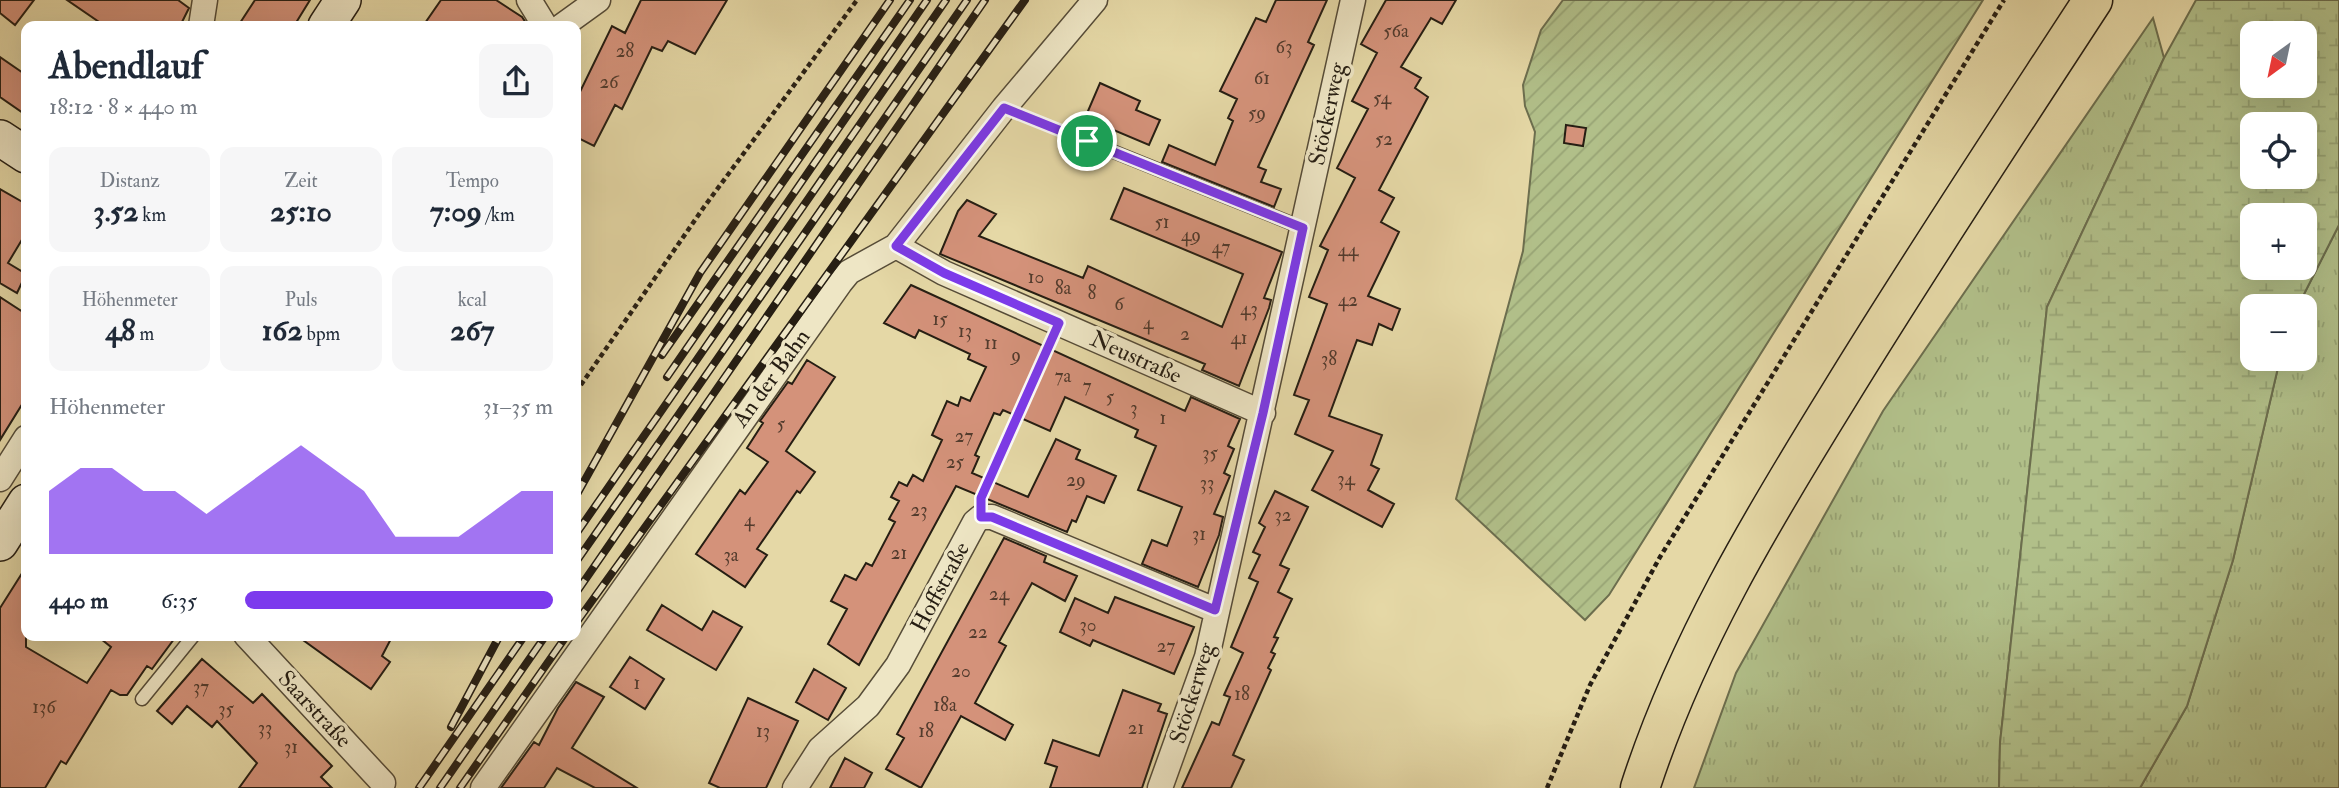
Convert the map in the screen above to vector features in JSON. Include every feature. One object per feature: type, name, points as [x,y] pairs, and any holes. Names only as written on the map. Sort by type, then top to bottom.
[{"type":"highway","points":[[1640,788],[1686,664],[1762,519],[1874,338],[2093,0]]},
{"type":"main road","points":[[329,21],[343,0]]},
{"type":"main road","points":[[0,138],[21,152]]},
{"type":"main road","points":[[0,543],[21,510]]},
{"type":"street","points":[[202,21],[205,0]]},
{"type":"street","points":[[529,0],[542,21]]},
{"type":"street","points":[[569,21],[598,0]]},
{"type":"street","name":"An der Bahn","points":[[483,788],[840,283],[849,272],[896,246],[1004,108],[1095,0]]},
{"type":"street","name":"Stöckerweg","points":[[1160,788],[1195,693],[1263,413],[1353,0]]},
{"type":"street","name":"Neustraße","points":[[896,246],[944,273],[1263,413]]},
{"type":"street","points":[[0,479],[21,446]]},
{"type":"street","name":"Hoffstraße","points":[[795,788],[820,749],[846,729],[868,706],[898,665],[975,522],[981,517],[992,517],[1215,610]]},
{"type":"street","name":"Saarstraße","points":[[252,641],[383,783]]},
{"type":"lane","points":[[1087,141],[1303,228]]},
{"type":"lane","points":[[142,699],[189,641]]},
{"type":"path","points":[[581,385],[704,207],[857,0]]},
{"type":"path","points":[[1547,788],[1590,685],[1660,557],[2004,0]]},
{"type":"path","points":[[1004,108],[1087,141]]},
{"type":"path","points":[[981,517],[981,498],[1059,323]]},
{"type":"green space","points":[[1563,0],[1983,0],[1609,595],[1585,620],[1456,499],[1523,251],[1535,132],[1525,106],[1523,85],[1541,30]]},
{"type":"green space","points":[[2196,0],[2339,0],[2339,225],[2317,268],[2317,203],[2240,203],[2240,280],[2311,280],[2304,294],[2240,294],[2240,371],[2277,371],[2233,560],[2187,706],[2140,788],[1999,788],[2000,743],[2047,307],[2164,58]]},
{"type":"green space","points":[[2153,18],[2164,58],[2047,307],[2000,743],[1999,788],[1694,788],[1736,673],[1883,411]]},
{"type":"green space","points":[[2339,225],[2339,788],[2140,788],[2187,706],[2233,560],[2277,371],[2317,371],[2317,294],[2304,294],[2311,280],[2317,280],[2317,268]]},
{"type":"building","points":[[0,0],[34,0],[15,25],[0,13]]},
{"type":"building","points":[[67,0],[178,0],[189,8],[182,21],[98,21]]},
{"type":"building","points":[[255,0],[310,0],[297,21],[241,21]]},
{"type":"building","points":[[441,0],[496,0],[525,21],[426,21]]},
{"type":"building","points":[[641,0],[727,0],[695,54],[668,41],[662,51],[652,47],[622,109],[615,105],[594,146],[581,140],[581,90],[612,26],[625,33]]},
{"type":"building","points":[[1276,0],[1327,0],[1308,42],[1314,45],[1258,167],[1266,170],[1261,182],[1281,189],[1274,207],[1162,162],[1169,145],[1215,165],[1233,121],[1228,118],[1237,99],[1220,91],[1256,18],[1266,22]]},
{"type":"building","points":[[1386,0],[1456,0],[1442,24],[1431,18],[1401,67],[1421,78],[1415,88],[1428,97],[1379,190],[1394,198],[1381,222],[1399,232],[1368,296],[1400,309],[1392,330],[1379,324],[1372,345],[1357,340],[1329,416],[1382,435],[1371,465],[1379,469],[1368,490],[1394,504],[1382,527],[1312,490],[1333,451],[1295,434],[1309,400],[1294,395],[1327,304],[1309,297],[1328,250],[1320,246],[1355,178],[1337,168],[1368,109],[1352,101],[1377,53],[1361,44]]},
{"type":"building","points":[[0,57],[21,72],[21,112],[0,97]]},
{"type":"building","points":[[1100,83],[1140,101],[1136,110],[1160,120],[1149,145],[1085,118]]},
{"type":"building","points":[[1566,125],[1586,128],[1583,146],[1564,143]]},
{"type":"building","points":[[1124,188],[1282,252],[1264,298],[1271,300],[1269,308],[1239,386],[1202,370],[1205,364],[940,254],[958,211],[967,200],[996,214],[979,236],[1083,278],[1088,266],[1222,327],[1243,274],[1111,219]]},
{"type":"building","points":[[0,189],[21,201],[21,241],[8,263],[21,271],[21,285],[17,293],[0,283]]},
{"type":"building","points":[[911,285],[1185,411],[1191,397],[1240,419],[1228,446],[1234,449],[1224,473],[1230,476],[1214,514],[1223,517],[1219,535],[1198,587],[1142,564],[1152,540],[1167,546],[1182,507],[1138,490],[1156,446],[1135,437],[1138,430],[1065,397],[1050,431],[1003,410],[1000,415],[994,413],[975,455],[979,457],[972,473],[1028,497],[1056,439],[1080,450],[1076,459],[1116,476],[1104,503],[1087,496],[1076,522],[1072,520],[1067,532],[956,486],[859,665],[828,644],[847,609],[831,601],[845,575],[856,580],[866,563],[872,566],[895,522],[889,519],[899,501],[891,497],[899,482],[907,486],[913,475],[923,481],[942,440],[932,435],[947,401],[958,406],[961,397],[970,401],[986,367],[968,359],[970,354],[919,330],[915,338],[884,323]]},
{"type":"building","points":[[0,297],[21,311],[21,406],[0,440]]},
{"type":"building","points":[[807,360],[835,377],[786,451],[815,472],[800,493],[797,491],[757,549],[767,555],[745,587],[696,554],[740,490],[745,494],[768,462],[747,448],[763,423],[760,421],[788,382],[792,384]]},
{"type":"building","points":[[1275,491],[1308,507],[1280,565],[1289,569],[1278,592],[1292,599],[1274,637],[1278,638],[1271,652],[1275,654],[1268,668],[1271,670],[1233,755],[1244,760],[1231,788],[1182,788],[1212,722],[1219,725],[1230,697],[1224,695],[1243,653],[1231,647],[1258,582],[1249,578],[1260,555],[1253,552],[1265,527],[1259,523]]},
{"type":"building","points":[[1004,538],[1046,556],[1044,562],[1077,576],[1065,601],[1032,583],[999,642],[1006,646],[975,703],[1013,725],[1005,740],[961,716],[921,788],[886,769],[904,738],[897,734]]},
{"type":"building","points":[[21,575],[21,641],[26,641],[26,647],[87,683],[111,647],[104,641],[173,641],[152,669],[147,666],[127,695],[111,690],[66,764],[61,761],[45,788],[0,788],[0,608]]},
{"type":"building","points":[[1115,597],[1194,627],[1174,674],[1093,640],[1090,646],[1060,632],[1075,598],[1108,613]]},
{"type":"building","points":[[662,605],[702,630],[713,611],[742,627],[716,670],[647,630]]},
{"type":"building","points":[[304,641],[390,641],[382,656],[390,662],[371,689]]},
{"type":"building","points":[[630,657],[664,679],[645,709],[610,687]]},
{"type":"building","points":[[202,659],[253,703],[262,694],[332,766],[321,777],[332,788],[239,788],[257,763],[217,721],[212,727],[187,706],[172,724],[157,711]]},
{"type":"building","points":[[814,669],[846,688],[828,720],[796,702]]},
{"type":"building","points":[[576,682],[604,697],[572,748],[637,788],[595,788],[557,768],[544,788],[501,788],[534,742],[539,745],[558,708]]},
{"type":"building","points":[[1123,690],[1161,704],[1158,711],[1167,714],[1142,788],[1050,788],[1057,767],[1045,763],[1053,740],[1099,756]]},
{"type":"building","points":[[748,698],[798,721],[766,788],[720,788],[709,783]]},
{"type":"building","points":[[845,758],[872,773],[864,788],[830,788]]},
{"type":"railway","points":[[581,487],[700,273],[890,0]]},
{"type":"railway","points":[[662,355],[910,0]]},
{"type":"railway","points":[[667,377],[927,0]]},
{"type":"railway","points":[[581,527],[946,0]]},
{"type":"railway","points":[[581,555],[967,0]]},
{"type":"railway","points":[[581,586],[985,0]]},
{"type":"railway","points":[[581,616],[1025,0]]},
{"type":"railway","points":[[451,727],[497,641]]},
{"type":"railway","points":[[419,788],[521,641]]},
{"type":"railway","points":[[440,788],[542,641]]},
{"type":"railway","points":[[460,788],[563,641]]},
{"type":"route","points":[[1004,108],[1087,141],[1303,228],[1263,413],[1215,610],[992,517],[981,517],[981,498],[1059,323],[944,273],[896,246],[1004,108]]}]
